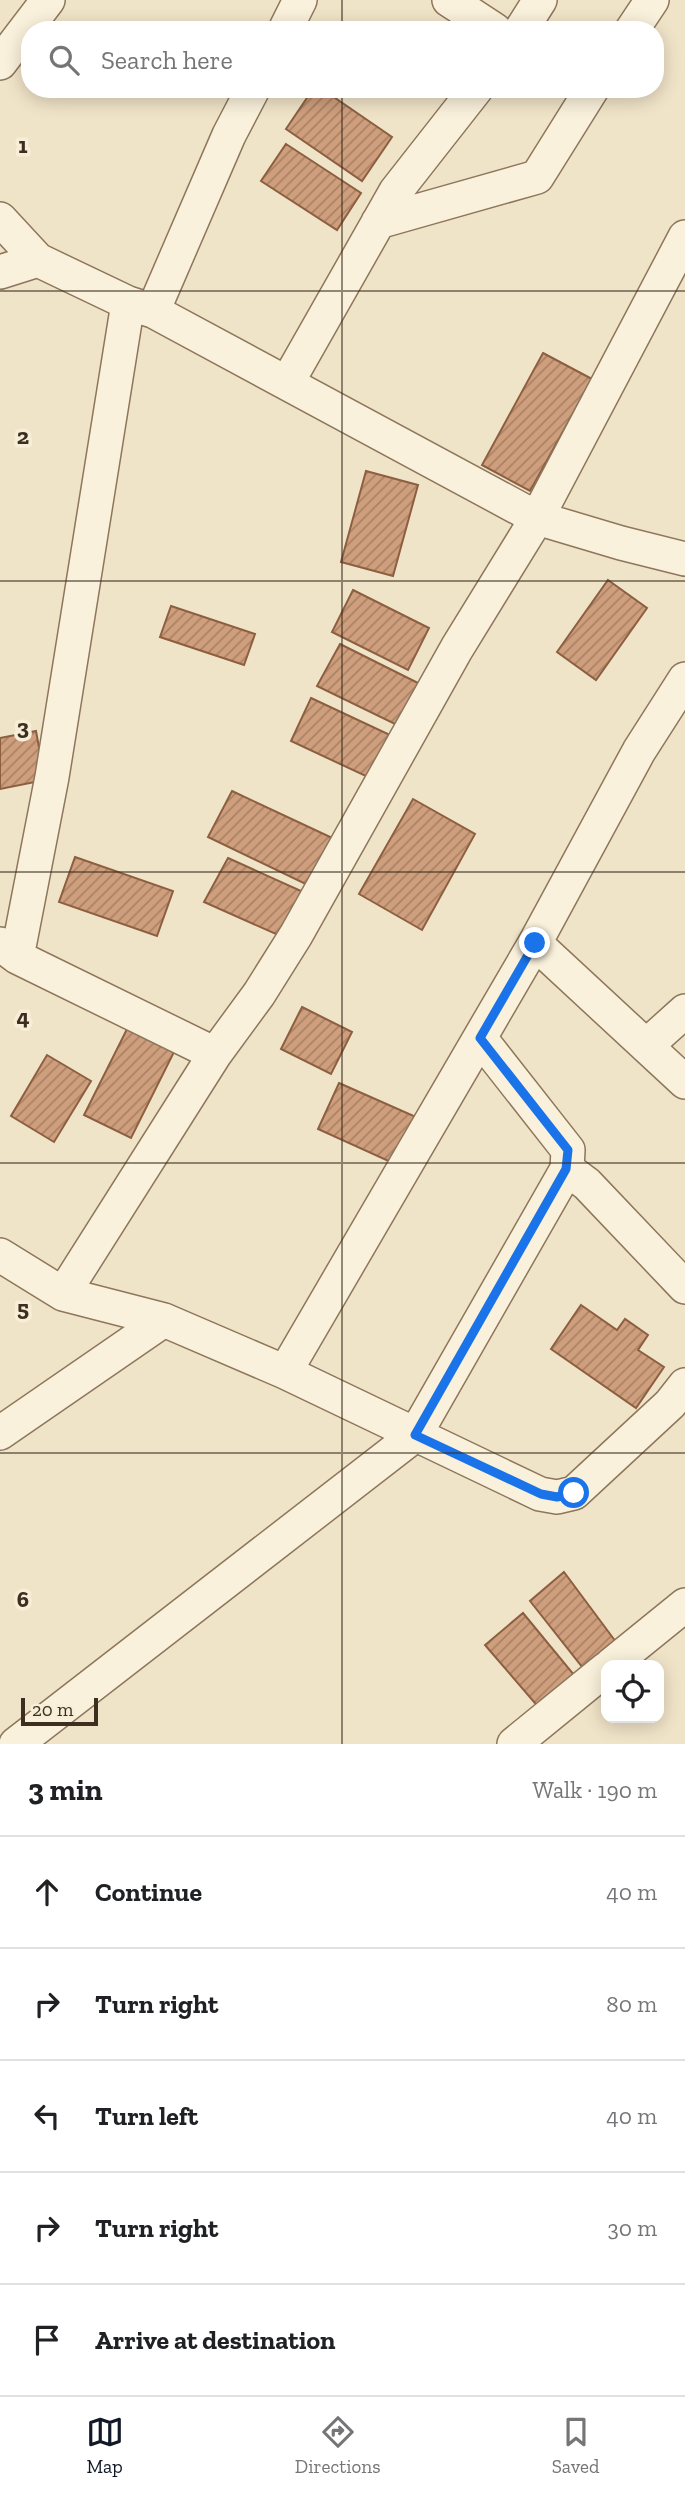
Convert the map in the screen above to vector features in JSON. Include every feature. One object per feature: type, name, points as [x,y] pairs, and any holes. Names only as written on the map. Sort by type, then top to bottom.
[{"type":"street","points":[[32,21],[48,0]]},
{"type":"street","points":[[290,21],[300,0]]},
{"type":"street","points":[[449,0],[481,21]]},
{"type":"street","points":[[527,21],[540,0]]},
{"type":"street","points":[[638,21],[652,0]]},
{"type":"street","points":[[0,63],[21,35]]},
{"type":"street","points":[[215,1054],[9,951],[52,777],[140,307],[248,98]]},
{"type":"street","points":[[286,383],[396,191],[469,98]]},
{"type":"street","points":[[379,222],[537,177],[586,98]]},
{"type":"street","points":[[0,219],[38,260],[140,307],[537,518],[621,544],[685,559]]},
{"type":"street","points":[[63,1294],[215,1054],[259,994],[296,935],[457,648],[537,518],[685,237]]},
{"type":"street","points":[[0,272],[38,260]]},
{"type":"street","points":[[285,1372],[535,943],[639,751],[685,679]]},
{"type":"street","points":[[535,943],[685,1082]]},
{"type":"street","points":[[646,1046],[685,1011]]},
{"type":"street","points":[[16,1744],[415,1435],[566,1169],[568,1150],[480,1038]]},
{"type":"street","points":[[566,1169],[587,1184],[685,1287]]},
{"type":"street","points":[[0,1255],[63,1294],[164,1320],[285,1372],[541,1494],[557,1497],[574,1493],[680,1403]]},
{"type":"street","points":[[0,1433],[164,1320]]},
{"type":"street","points":[[617,1660],[685,1605]]},
{"type":"street","points":[[513,1744],[601,1673]]},
{"type":"building","points":[[307,98],[335,98],[392,137],[362,181],[286,129]]},
{"type":"building","points":[[286,144],[361,193],[337,230],[261,181]]},
{"type":"building","points":[[543,353],[592,379],[530,491],[482,465]]},
{"type":"building","points":[[366,471],[418,485],[393,576],[341,562]]},
{"type":"building","points":[[608,580],[647,608],[596,680],[557,652]]},
{"type":"building","points":[[353,590],[429,628],[408,670],[332,632]]},
{"type":"building","points":[[171,606],[255,634],[244,665],[160,637]]},
{"type":"building","points":[[340,644],[420,684],[397,725],[317,686]]},
{"type":"building","points":[[311,698],[390,735],[370,778],[291,741]]},
{"type":"building","points":[[36,731],[45,780],[0,789],[0,738]]},
{"type":"building","points":[[232,791],[343,843],[316,889],[208,837]]},
{"type":"building","points":[[413,799],[475,834],[422,930],[359,894]]},
{"type":"building","points":[[75,857],[173,891],[157,936],[59,902]]},
{"type":"building","points":[[228,858],[312,896],[285,938],[204,902]]},
{"type":"building","points":[[302,1007],[352,1032],[331,1074],[281,1049]]},
{"type":"building","points":[[128,1027],[175,1050],[131,1138],[84,1115]]},
{"type":"building","points":[[47,1055],[91,1081],[54,1142],[11,1116]]},
{"type":"building","points":[[339,1083],[416,1117],[395,1164],[318,1129]]},
{"type":"building","points":[[581,1305],[617,1330],[625,1319],[648,1335],[638,1350],[664,1367],[636,1408],[551,1349]]},
{"type":"building","points":[[564,1572],[616,1642],[583,1668],[530,1601]]},
{"type":"building","points":[[523,1613],[584,1687],[547,1717],[485,1645]]},
{"type":"route","points":[[535,943],[480,1038],[568,1150],[566,1169],[415,1435],[541,1494],[557,1497],[574,1493]]}]
